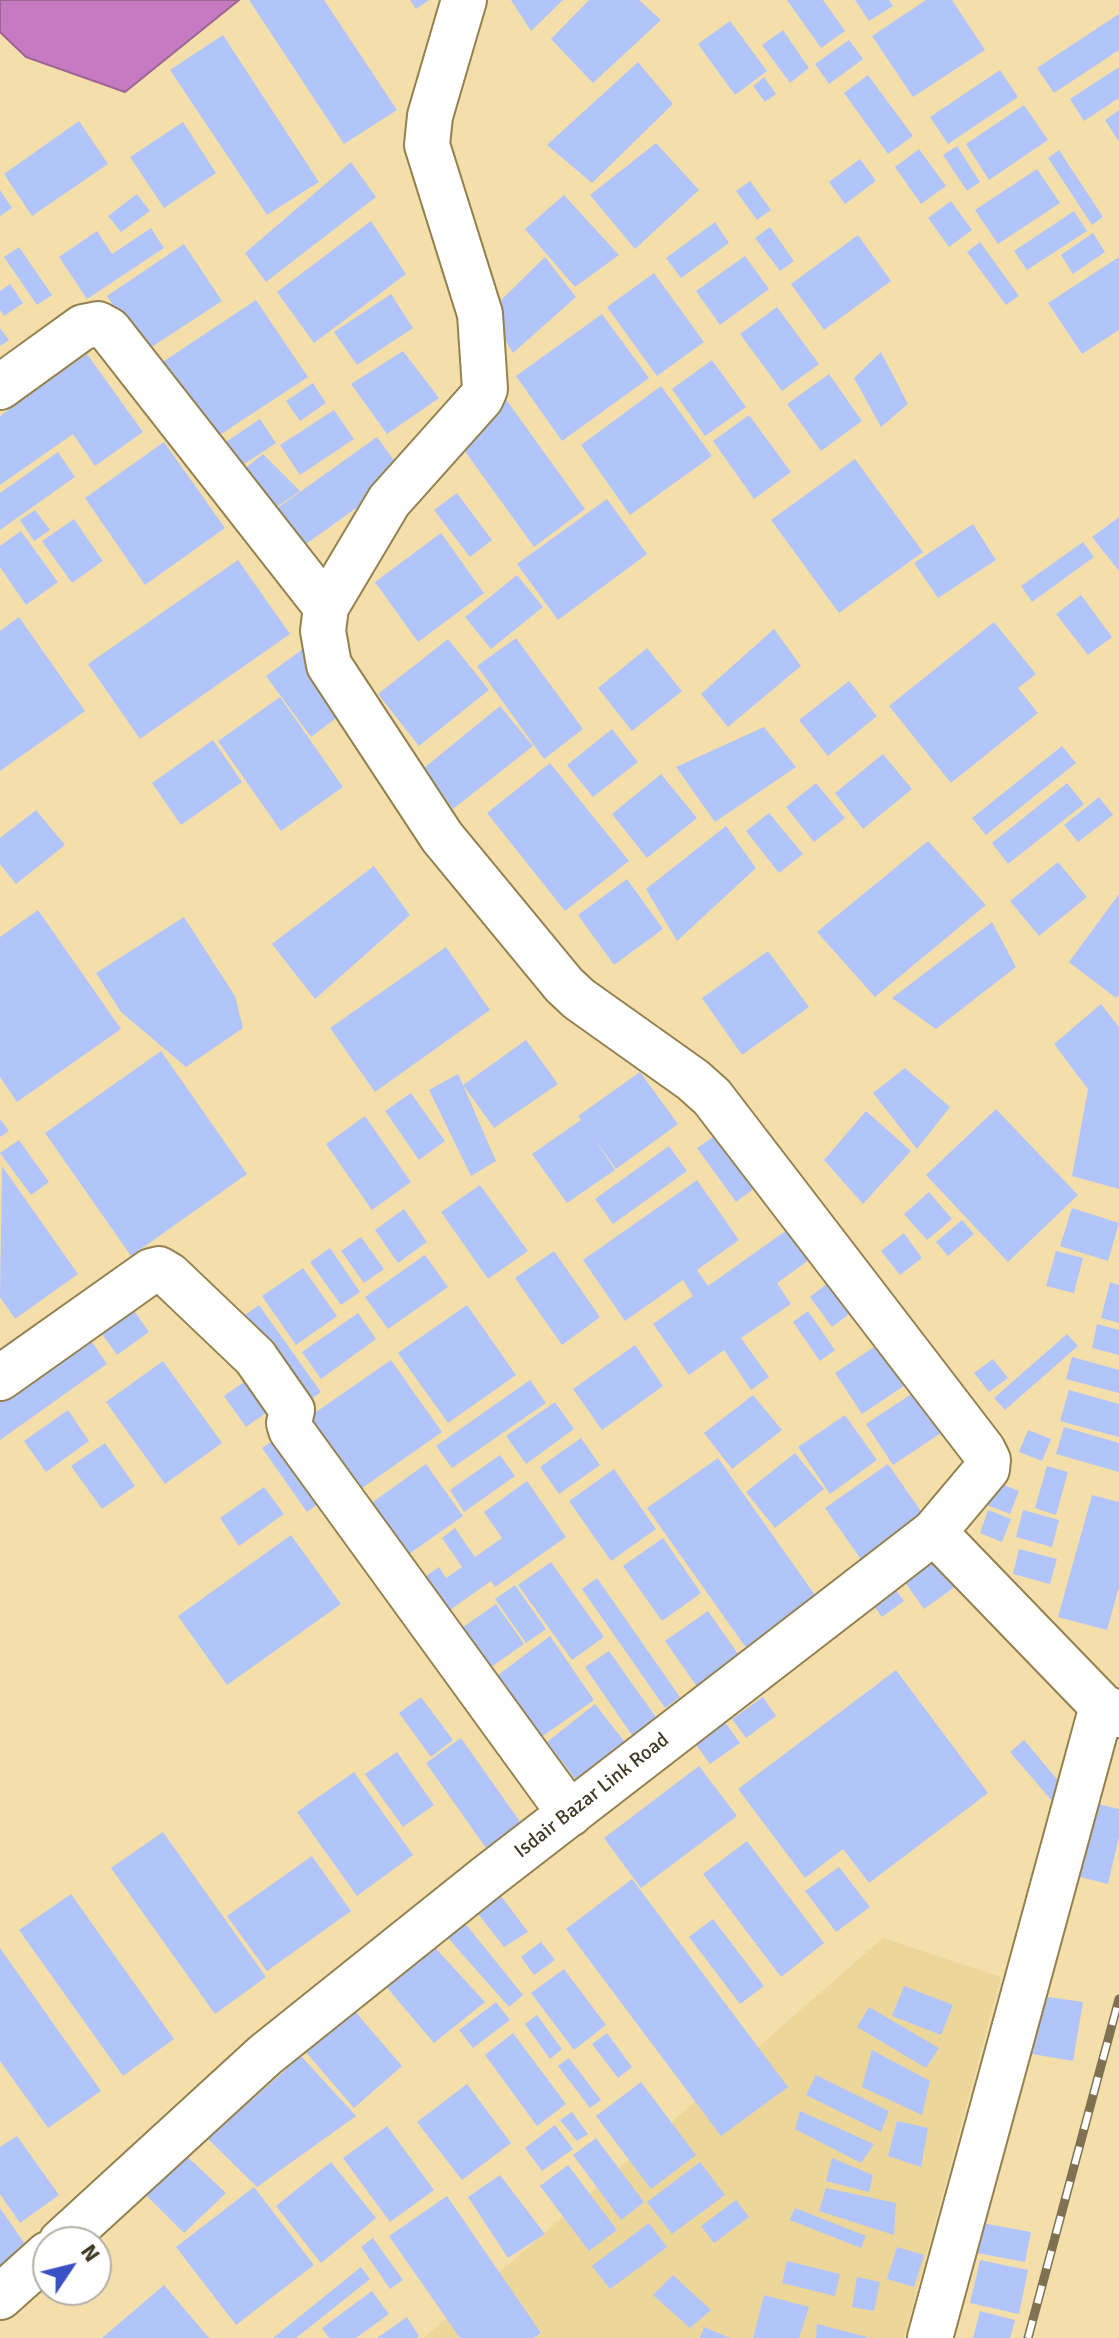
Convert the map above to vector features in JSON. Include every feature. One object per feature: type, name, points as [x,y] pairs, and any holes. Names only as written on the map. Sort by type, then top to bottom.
[{"type":"street","points":[[0,387],[83,327],[98,324],[109,330],[326,607],[389,501],[481,398],[485,389],[480,314],[427,145],[430,116],[464,0]]},
{"type":"street","name":"Isdair Bazar Link Road","points":[[78,2226],[265,2055],[486,1878],[934,1532],[987,1469],[988,1460],[983,1450],[712,1097],[572,992],[442,837],[329,665],[323,631],[326,607]]},
{"type":"street","points":[[0,1378],[151,1271],[159,1269],[169,1275],[255,1357],[292,1410],[291,1430],[570,1814]]},
{"type":"street","points":[[930,2338],[1110,1711],[934,1532]]},
{"type":"street","points":[[0,2297],[32,2268]]},
{"type":"shaded area","points":[[0,0],[239,0],[125,92],[26,57],[0,32]]},
{"type":"shaded area","points":[[883,1938],[1001,1977],[904,2338],[424,2338]]},
{"type":"building","points":[[249,0],[324,0],[397,110],[344,144]]},
{"type":"building","points":[[410,0],[429,0],[416,9]]},
{"type":"building","points":[[511,0],[563,0],[531,31]]},
{"type":"building","points":[[589,0],[639,0],[661,20],[593,83],[551,39]]},
{"type":"building","points":[[787,0],[823,0],[845,31],[821,48]]},
{"type":"building","points":[[855,0],[889,0],[893,6],[869,21]]},
{"type":"building","points":[[926,0],[952,0],[985,50],[913,97],[872,36]]},
{"type":"building","points":[[1119,14],[1119,50],[1054,93],[1037,68]]},
{"type":"building","points":[[730,21],[767,71],[735,95],[698,44]]},
{"type":"building","points":[[783,30],[809,68],[790,83],[762,45]]},
{"type":"building","points":[[223,35],[319,182],[267,215],[170,70]]},
{"type":"building","points":[[849,40],[863,59],[829,84],[815,64]]},
{"type":"building","points":[[638,62],[673,104],[592,183],[547,145]]},
{"type":"building","points":[[1119,67],[1119,98],[1084,121],[1070,99]]},
{"type":"building","points":[[1000,70],[1018,97],[948,144],[930,117]]},
{"type":"building","points":[[868,75],[913,136],[888,154],[844,93]]},
{"type":"building","points":[[764,77],[776,94],[765,102],[753,86]]},
{"type":"building","points":[[1024,105],[1048,140],[989,180],[966,144]]},
{"type":"building","points":[[1119,110],[1119,142],[1105,120]]},
{"type":"building","points":[[79,121],[108,164],[32,216],[4,174]]},
{"type":"building","points":[[183,122],[216,173],[164,208],[130,157]]},
{"type":"building","points":[[656,143],[699,190],[635,249],[590,195]]},
{"type":"building","points":[[957,146],[980,182],[967,191],[943,155]]},
{"type":"building","points":[[919,149],[946,186],[921,204],[895,167]]},
{"type":"building","points":[[1059,150],[1103,217],[1092,225],[1048,158]]},
{"type":"building","points":[[860,159],[876,181],[845,204],[829,182]]},
{"type":"building","points":[[351,162],[376,197],[266,282],[245,253]]},
{"type":"building","points":[[1037,169],[1060,203],[998,244],[975,210]]},
{"type":"building","points":[[750,181],[771,210],[757,220],[736,191]]},
{"type":"building","points":[[0,190],[12,208],[0,216]]},
{"type":"building","points":[[137,194],[150,211],[121,232],[108,216]]},
{"type":"building","points":[[564,195],[619,255],[575,287],[525,229]]},
{"type":"building","points":[[951,201],[972,230],[949,247],[928,218]]},
{"type":"building","points":[[1074,211],[1087,231],[1027,270],[1014,251]]},
{"type":"building","points":[[371,221],[406,274],[314,343],[277,292]]},
{"type":"building","points":[[715,222],[729,243],[681,278],[666,258]]},
{"type":"building","points":[[770,227],[794,261],[780,271],[755,238]]},
{"type":"building","points":[[151,228],[164,248],[87,299],[59,257],[97,231],[112,254]]},
{"type":"building","points":[[1093,233],[1105,252],[1073,274],[1061,255]]},
{"type":"building","points":[[858,235],[891,281],[824,330],[791,284]]},
{"type":"building","points":[[980,242],[1019,296],[1006,305],[967,252]]},
{"type":"building","points":[[184,244],[222,301],[144,352],[107,296]]},
{"type":"building","points":[[19,247],[52,295],[37,305],[4,257]]},
{"type":"building","points":[[745,256],[769,289],[720,325],[696,291]]},
{"type":"building","points":[[545,257],[576,297],[513,353],[489,312]]},
{"type":"building","points":[[1119,257],[1119,330],[1082,354],[1048,303]]},
{"type":"building","points":[[654,273],[704,342],[657,376],[607,307]]},
{"type":"building","points":[[10,284],[23,303],[4,316],[0,310],[0,291]]},
{"type":"building","points":[[391,294],[413,328],[357,365],[334,332]]},
{"type":"building","points":[[256,300],[308,377],[212,440],[161,363]]},
{"type":"building","points":[[777,307],[819,364],[782,391],[740,334]]},
{"type":"building","points":[[602,314],[649,378],[562,441],[516,376]]},
{"type":"building","points":[[0,328],[9,340],[0,346]]},
{"type":"building","points":[[403,351],[439,398],[387,434],[351,384]]},
{"type":"building","points":[[881,352],[908,404],[881,427],[854,378]]},
{"type":"building","points":[[87,354],[143,432],[95,466],[73,434],[0,485],[0,416]]},
{"type":"building","points":[[712,360],[746,407],[705,436],[672,389]]},
{"type":"building","points":[[829,374],[862,421],[821,451],[787,404]]},
{"type":"building","points":[[313,383],[326,403],[300,421],[286,401]]},
{"type":"building","points":[[661,386],[712,456],[630,515],[581,445]]},
{"type":"building","points":[[505,398],[585,509],[534,547],[454,436]]},
{"type":"building","points":[[334,410],[354,439],[300,475],[280,445]]},
{"type":"building","points":[[749,415],[791,472],[754,499],[713,441]]},
{"type":"building","points":[[260,419],[276,443],[232,472],[217,448]]},
{"type":"building","points":[[377,437],[404,474],[292,554],[265,517]]},
{"type":"building","points":[[164,442],[225,528],[145,585],[85,498]]},
{"type":"building","points":[[58,452],[75,477],[0,530],[0,493]]},
{"type":"building","points":[[263,454],[300,491],[261,518],[233,478]]},
{"type":"building","points":[[855,459],[923,552],[839,613],[771,520]]},
{"type":"building","points":[[457,493],[492,540],[470,557],[434,510]]},
{"type":"building","points":[[607,499],[647,554],[558,620],[517,564]]},
{"type":"building","points":[[35,510],[50,530],[34,541],[20,520]]},
{"type":"building","points":[[1119,517],[1119,571],[1092,537]]},
{"type":"building","points":[[74,519],[103,561],[72,583],[42,541]]},
{"type":"building","points":[[973,524],[996,560],[938,598],[914,563]]},
{"type":"building","points":[[21,531],[58,582],[26,605],[0,567],[0,546]]},
{"type":"building","points":[[441,533],[484,593],[418,642],[375,582]]},
{"type":"building","points":[[1083,542],[1094,557],[1032,602],[1021,586]]},
{"type":"building","points":[[238,560],[290,634],[140,739],[88,664]]},
{"type":"building","points":[[517,575],[543,607],[491,649],[465,617]]},
{"type":"building","points":[[1081,595],[1112,637],[1088,655],[1056,614]]},
{"type":"building","points":[[19,617],[85,711],[0,771],[0,631]]},
{"type":"building","points":[[994,622],[1036,674],[1018,688],[1038,713],[951,783],[889,706]]},
{"type":"building","points":[[774,629],[801,666],[728,727],[701,694]]},
{"type":"building","points":[[516,638],[583,729],[544,759],[477,666]]},
{"type":"building","points":[[448,639],[489,690],[419,746],[378,694]]},
{"type":"building","points":[[307,646],[352,706],[311,737],[266,676]]},
{"type":"building","points":[[647,648],[682,691],[632,731],[598,688]]},
{"type":"building","points":[[849,681],[877,716],[828,756],[799,720]]},
{"type":"building","points":[[280,697],[343,787],[281,831],[218,741]]},
{"type":"building","points":[[500,706],[533,746],[453,809],[424,768]]},
{"type":"building","points":[[764,727],[796,767],[715,822],[676,767]]},
{"type":"building","points":[[612,729],[638,762],[593,797],[567,765]]},
{"type":"building","points":[[213,740],[242,782],[181,825],[152,783]]},
{"type":"building","points":[[1062,746],[1076,763],[986,835],[972,818]]},
{"type":"building","points":[[883,754],[912,789],[863,829],[835,793]]},
{"type":"building","points":[[550,763],[629,861],[565,911],[487,813]]},
{"type":"building","points":[[661,774],[697,818],[647,858],[612,814]]},
{"type":"building","points":[[816,783],[845,818],[814,842],[786,807]]},
{"type":"building","points":[[1067,783],[1084,804],[1008,864],[992,843]]},
{"type":"building","points":[[1099,797],[1113,815],[1078,842],[1064,825]]},
{"type":"building","points":[[36,810],[65,845],[16,884],[0,864],[0,838]]},
{"type":"building","points":[[769,813],[803,854],[779,873],[746,831]]},
{"type":"building","points":[[726,826],[756,868],[677,941],[646,889]]},
{"type":"building","points":[[928,841],[986,905],[875,997],[817,932]]},
{"type":"building","points":[[1058,862],[1087,897],[1039,936],[1010,901]]},
{"type":"building","points":[[374,866],[410,915],[315,999],[272,944]]},
{"type":"building","points":[[627,879],[663,929],[614,965],[578,915]]},
{"type":"building","points":[[1119,894],[1119,994],[1116,998],[1069,962]]},
{"type":"building","points":[[38,910],[121,1029],[17,1102],[0,1077],[0,937]]},
{"type":"building","points":[[184,917],[235,996],[243,1028],[186,1067],[121,1012],[96,973]]},
{"type":"building","points":[[992,922],[1016,967],[936,1029],[892,998]]},
{"type":"building","points":[[446,947],[490,1010],[375,1092],[330,1028]]},
{"type":"building","points":[[768,951],[809,1007],[742,1055],[702,998]]},
{"type":"building","points":[[1101,1004],[1119,1027],[1119,1189],[1072,1176],[1088,1089],[1054,1044]]},
{"type":"building","points":[[526,1040],[558,1084],[494,1128],[463,1085]]},
{"type":"building","points":[[161,1051],[247,1174],[131,1256],[45,1133]]},
{"type":"building","points":[[905,1068],[950,1107],[917,1149],[873,1093]]},
{"type":"building","points":[[640,1072],[678,1124],[616,1169],[593,1137],[615,1170],[567,1203],[532,1154],[581,1120],[578,1116]]},
{"type":"building","points":[[458,1074],[496,1161],[471,1176],[429,1090]]},
{"type":"building","points":[[411,1093],[445,1141],[419,1160],[385,1111]]},
{"type":"building","points":[[996,1109],[1078,1195],[1008,1262],[926,1175]]},
{"type":"building","points":[[866,1111],[911,1151],[863,1204],[824,1160]]},
{"type":"building","points":[[365,1116],[411,1182],[372,1210],[326,1144]]},
{"type":"building","points":[[0,1119],[9,1131],[0,1137]]},
{"type":"building","points":[[719,1133],[756,1187],[736,1202],[697,1148]]},
{"type":"building","points":[[19,1140],[49,1182],[31,1195],[0,1153]]},
{"type":"building","points":[[669,1146],[687,1171],[613,1224],[595,1199]]},
{"type":"building","points":[[2,1166],[78,1274],[15,1319],[0,1297]]},
{"type":"building","points":[[697,1180],[739,1240],[697,1270],[708,1286],[801,1220],[823,1250],[777,1283],[791,1304],[741,1338],[769,1377],[751,1390],[724,1350],[689,1375],[653,1324],[693,1296],[683,1280],[625,1321],[583,1260]]},
{"type":"building","points":[[480,1185],[528,1251],[488,1279],[441,1212]]},
{"type":"building","points":[[929,1192],[952,1219],[927,1240],[904,1214]]},
{"type":"building","points":[[1072,1208],[1119,1223],[1108,1261],[1060,1246]]},
{"type":"building","points":[[404,1209],[427,1242],[398,1263],[375,1230]]},
{"type":"building","points":[[962,1220],[974,1234],[948,1256],[936,1242]]},
{"type":"building","points":[[904,1233],[922,1258],[900,1275],[881,1251]]},
{"type":"building","points":[[361,1237],[384,1269],[364,1283],[341,1251]]},
{"type":"building","points":[[330,1248],[360,1292],[341,1305],[310,1262]]},
{"type":"building","points":[[554,1251],[600,1317],[562,1345],[515,1278]]},
{"type":"building","points":[[1056,1251],[1083,1258],[1074,1293],[1046,1286]]},
{"type":"building","points":[[425,1255],[448,1287],[388,1329],[365,1297]]},
{"type":"building","points":[[303,1268],[337,1316],[296,1345],[262,1296]]},
{"type":"building","points":[[833,1279],[856,1309],[832,1327],[810,1297]]},
{"type":"building","points":[[1110,1282],[1119,1285],[1119,1323],[1101,1318]]},
{"type":"building","points":[[125,1298],[149,1332],[117,1355],[93,1321]]},
{"type":"building","points":[[259,1305],[321,1392],[304,1404],[242,1317]]},
{"type":"building","points":[[467,1305],[516,1375],[448,1423],[398,1353]]},
{"type":"building","points":[[808,1311],[835,1350],[820,1361],[793,1322]]},
{"type":"building","points":[[358,1313],[376,1339],[321,1379],[302,1352]]},
{"type":"building","points":[[1097,1324],[1119,1330],[1119,1355],[1092,1348]]},
{"type":"building","points":[[83,1329],[107,1364],[0,1440],[0,1388]]},
{"type":"building","points":[[1067,1334],[1078,1346],[1005,1410],[994,1398]]},
{"type":"building","points":[[886,1339],[913,1380],[862,1414],[835,1373]]},
{"type":"building","points":[[635,1345],[663,1386],[602,1430],[573,1389]]},
{"type":"building","points":[[1072,1357],[1119,1370],[1119,1393],[1066,1379]]},
{"type":"building","points":[[993,1359],[1008,1378],[989,1392],[974,1373]]},
{"type":"building","points":[[391,1360],[442,1432],[355,1493],[303,1421]]},
{"type":"building","points":[[163,1361],[222,1443],[165,1484],[106,1402]]},
{"type":"building","points":[[258,1372],[280,1403],[246,1427],[224,1396]]},
{"type":"building","points":[[530,1380],[546,1403],[452,1468],[436,1446]]},
{"type":"building","points":[[1069,1390],[1119,1404],[1119,1437],[1060,1421]]},
{"type":"building","points":[[916,1391],[944,1431],[893,1465],[866,1424]]},
{"type":"building","points":[[753,1395],[782,1430],[732,1469],[704,1433]]},
{"type":"building","points":[[555,1402],[574,1429],[526,1464],[506,1436]]},
{"type":"building","points":[[68,1410],[89,1441],[46,1472],[24,1441]]},
{"type":"building","points":[[845,1415],[877,1460],[830,1494],[798,1447]]},
{"type":"building","points":[[1064,1427],[1119,1443],[1119,1472],[1056,1454]]},
{"type":"building","points":[[1028,1430],[1051,1439],[1042,1461],[1019,1452]]},
{"type":"building","points":[[285,1432],[329,1496],[307,1512],[262,1448]]},
{"type":"building","points":[[581,1438],[600,1465],[559,1494],[540,1467]]},
{"type":"building","points":[[105,1443],[135,1486],[102,1509],[71,1466]]},
{"type":"building","points":[[795,1453],[824,1489],[775,1528],[746,1492]]},
{"type":"building","points":[[500,1455],[515,1476],[464,1512],[450,1490]]},
{"type":"building","points":[[718,1458],[825,1609],[754,1659],[647,1508]]},
{"type":"building","points":[[426,1464],[463,1516],[399,1561],[363,1509]]},
{"type":"building","points":[[888,1464],[932,1527],[869,1571],[825,1508]]},
{"type":"building","points":[[1047,1466],[1068,1472],[1056,1515],[1035,1508]]},
{"type":"building","points":[[614,1469],[656,1529],[611,1561],[569,1501]]},
{"type":"building","points":[[527,1481],[566,1537],[495,1587],[491,1581],[443,1615],[419,1581],[439,1567],[446,1578],[462,1567],[442,1538],[455,1528],[475,1557],[502,1538],[484,1512]]},
{"type":"building","points":[[996,1482],[1019,1491],[1010,1514],[987,1505]]},
{"type":"building","points":[[264,1487],[284,1514],[239,1546],[220,1518]]},
{"type":"building","points":[[1092,1495],[1119,1502],[1119,1587],[1107,1630],[1058,1617]]},
{"type":"building","points":[[988,1510],[1011,1519],[1002,1542],[980,1533]]},
{"type":"building","points":[[1023,1510],[1059,1520],[1052,1547],[1016,1537]]},
{"type":"building","points":[[291,1535],[341,1604],[227,1685],[178,1616]]},
{"type":"building","points":[[663,1538],[701,1593],[662,1621],[623,1566]]},
{"type":"building","points":[[944,1548],[966,1579],[924,1609],[902,1578]]},
{"type":"building","points":[[1019,1549],[1057,1559],[1050,1584],[1013,1574]]},
{"type":"building","points":[[551,1562],[604,1637],[572,1660],[518,1585]]},
{"type":"building","points":[[886,1577],[904,1601],[882,1617],[864,1592]]},
{"type":"building","points":[[597,1578],[680,1697],[665,1708],[582,1589]]},
{"type":"building","points":[[515,1585],[546,1629],[526,1643],[495,1599]]},
{"type":"building","points":[[496,1604],[524,1644],[474,1679],[446,1639]]},
{"type":"building","points":[[708,1611],[748,1668],[705,1698],[665,1641]]},
{"type":"building","points":[[550,1636],[594,1700],[530,1745],[486,1684]]},
{"type":"building","points":[[609,1651],[663,1727],[638,1744],[585,1667]]},
{"type":"building","points":[[896,1670],[988,1793],[869,1883],[843,1849],[805,1878],[738,1789]]},
{"type":"building","points":[[421,1697],[453,1740],[431,1757],[399,1713]]},
{"type":"building","points":[[763,1697],[776,1716],[746,1738],[732,1719]]},
{"type":"building","points":[[595,1704],[631,1750],[582,1788],[547,1742]]},
{"type":"building","points":[[725,1722],[740,1743],[710,1764],[695,1743]]},
{"type":"building","points":[[461,1738],[521,1823],[486,1848],[426,1763]]},
{"type":"building","points":[[1024,1740],[1073,1798],[1059,1809],[1010,1752]]},
{"type":"building","points":[[397,1752],[434,1805],[403,1827],[365,1774]]},
{"type":"building","points":[[699,1766],[737,1816],[641,1888],[604,1838]]},
{"type":"building","points":[[354,1772],[413,1855],[357,1896],[297,1812]]},
{"type":"building","points":[[1098,1804],[1119,1809],[1119,1837],[1108,1884],[1080,1877]]},
{"type":"building","points":[[163,1832],[266,1977],[215,2014],[111,1868]]},
{"type":"building","points":[[747,1841],[824,1943],[781,1977],[703,1874]]},
{"type":"building","points":[[312,1856],[351,1911],[267,1971],[227,1916]]},
{"type":"building","points":[[839,1867],[870,1907],[836,1932],[805,1891]]},
{"type":"building","points":[[632,1879],[788,2087],[721,2136],[566,1929]]},
{"type":"building","points":[[490,1881],[528,1932],[504,1947],[465,1897]]},
{"type":"building","points":[[71,1894],[174,2039],[123,2076],[19,1930]]},
{"type":"building","points":[[460,1917],[523,1995],[509,2007],[440,1929]]},
{"type":"building","points":[[713,1919],[764,1986],[740,2004],[689,1937]]},
{"type":"building","points":[[428,1940],[485,2002],[434,2043],[378,1977]]},
{"type":"building","points":[[541,1942],[555,1960],[534,1975],[521,1957]]},
{"type":"building","points":[[0,1948],[101,2091],[48,2128],[0,2061]]},
{"type":"building","points":[[564,1969],[606,2025],[574,2050],[531,1993]]},
{"type":"building","points":[[904,1986],[953,2005],[941,2035],[892,2016]]},
{"type":"building","points":[[1041,1996],[1083,2002],[1073,2061],[1032,2054]]},
{"type":"building","points":[[496,2002],[510,2020],[473,2048],[459,2030]]},
{"type":"building","points":[[869,2007],[939,2048],[926,2068],[857,2027]]},
{"type":"building","points":[[353,2009],[402,2066],[354,2108],[304,2050]]},
{"type":"building","points":[[537,2015],[562,2049],[550,2059],[525,2024]]},
{"type":"building","points":[[513,2033],[566,2104],[537,2126],[485,2055]]},
{"type":"building","points":[[607,2033],[632,2067],[618,2078],[592,2044]]},
{"type":"building","points":[[872,2050],[930,2081],[922,2115],[862,2087]]},
{"type":"building","points":[[301,2056],[356,2116],[257,2187],[208,2139]]},
{"type":"building","points":[[569,2058],[601,2100],[590,2108],[558,2066]]},
{"type":"building","points":[[816,2075],[889,2111],[881,2132],[806,2095]]},
{"type":"building","points":[[641,2082],[696,2155],[651,2189],[596,2116]]},
{"type":"building","points":[[467,2084],[511,2143],[462,2180],[417,2122]]},
{"type":"building","points":[[800,2111],[874,2144],[861,2163],[795,2129]]},
{"type":"building","points":[[572,2112],[588,2134],[577,2141],[560,2120]]},
{"type":"building","points":[[897,2121],[928,2128],[921,2167],[888,2156]]},
{"type":"building","points":[[555,2125],[573,2149],[542,2171],[525,2148]]},
{"type":"building","points":[[387,2126],[434,2190],[390,2222],[343,2158]]},
{"type":"building","points":[[17,2136],[59,2195],[20,2223],[0,2194],[0,2147]]},
{"type":"building","points":[[596,2138],[644,2202],[621,2220],[573,2155]]},
{"type":"building","points":[[175,2145],[226,2193],[184,2233],[143,2192]]},
{"type":"building","points":[[832,2158],[873,2175],[869,2192],[826,2181]]},
{"type":"building","points":[[331,2162],[376,2218],[321,2263],[276,2206]]},
{"type":"building","points":[[700,2162],[725,2195],[672,2234],[647,2202]]},
{"type":"building","points":[[568,2165],[617,2230],[589,2251],[540,2186]]},
{"type":"building","points":[[500,2175],[545,2234],[508,2258],[468,2197]]},
{"type":"building","points":[[254,2187],[314,2265],[236,2325],[176,2247]]},
{"type":"building","points":[[826,2188],[896,2203],[894,2235],[819,2211]]},
{"type":"building","points":[[447,2196],[541,2333],[534,2338],[460,2338],[389,2236]]},
{"type":"building","points":[[736,2200],[749,2217],[714,2243],[701,2226]]},
{"type":"building","points":[[0,2208],[32,2254],[0,2276]]},
{"type":"building","points":[[795,2208],[866,2236],[861,2248],[790,2220]]},
{"type":"building","points":[[649,2223],[667,2247],[610,2289],[592,2266]]},
{"type":"building","points":[[982,2223],[1031,2232],[1025,2262],[977,2253]]},
{"type":"building","points":[[373,2238],[403,2280],[390,2289],[361,2247]]},
{"type":"building","points":[[897,2247],[924,2255],[914,2287],[887,2279]]},
{"type":"building","points":[[980,2260],[1028,2270],[1019,2314],[970,2303]]},
{"type":"building","points":[[787,2261],[840,2274],[835,2296],[782,2283]]},
{"type":"building","points":[[361,2267],[370,2279],[296,2338],[273,2338]]},
{"type":"building","points":[[673,2275],[711,2310],[690,2328],[653,2295]]},
{"type":"building","points":[[857,2277],[880,2282],[874,2311],[852,2307]]},
{"type":"building","points":[[164,2285],[209,2338],[102,2338]]},
{"type":"building","points":[[372,2291],[389,2314],[356,2338],[329,2338],[322,2328]]},
{"type":"building","points":[[764,2295],[809,2307],[799,2338],[753,2338]]},
{"type":"building","points":[[980,2311],[1015,2320],[1010,2338],[973,2338]]},
{"type":"building","points":[[407,2317],[419,2336],[377,2338]]},
{"type":"building","points":[[817,2324],[867,2337],[867,2338],[816,2338]]},
{"type":"building","points":[[704,2327],[730,2338],[700,2338]]},
{"type":"railway","points":[[1028,2338],[1119,1999]]}]
